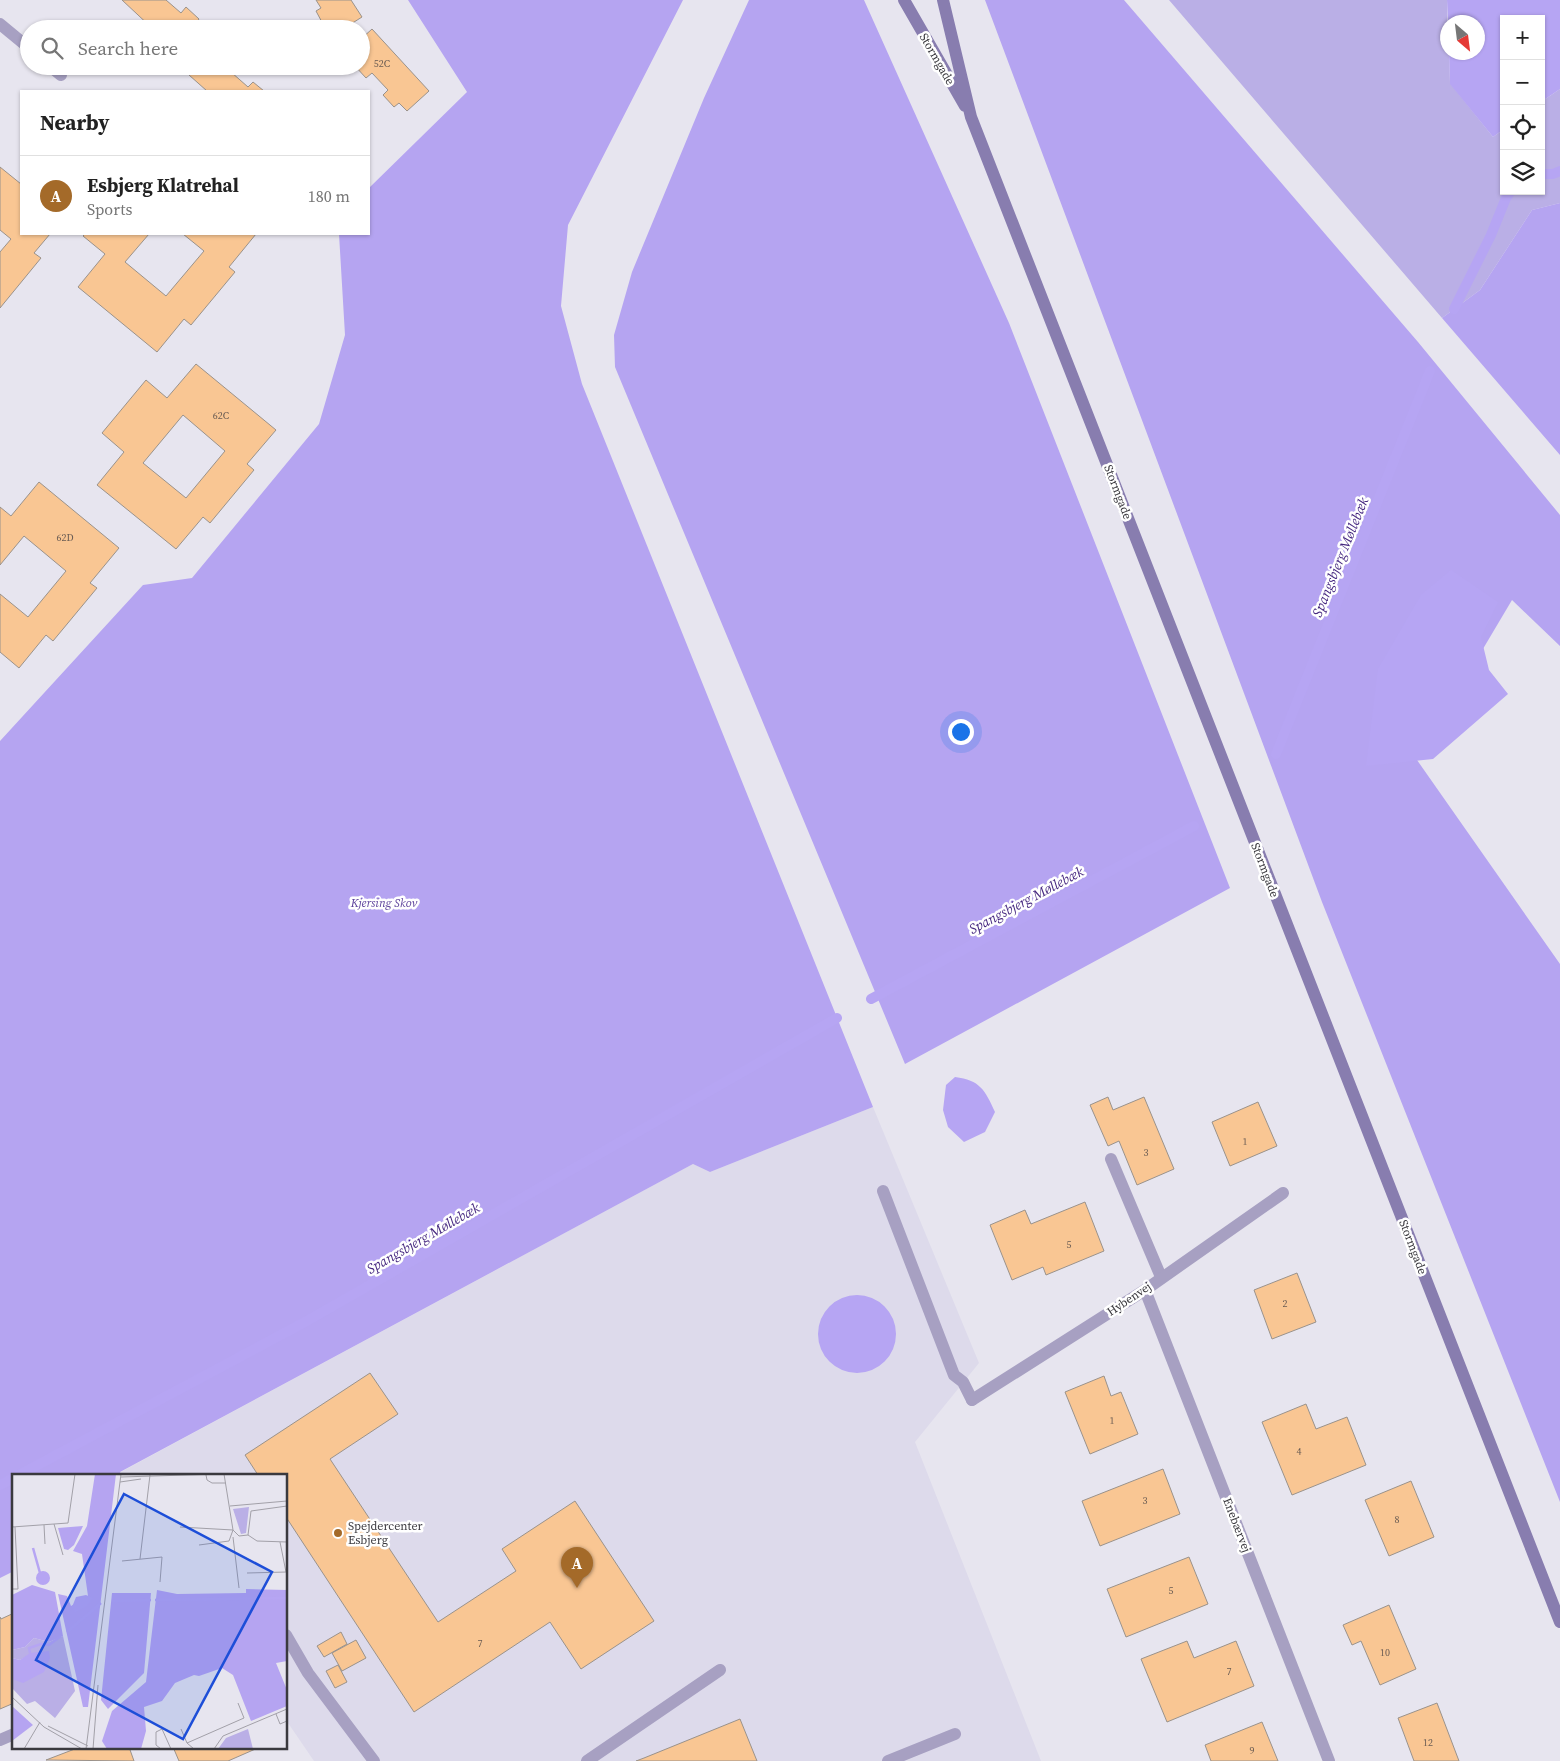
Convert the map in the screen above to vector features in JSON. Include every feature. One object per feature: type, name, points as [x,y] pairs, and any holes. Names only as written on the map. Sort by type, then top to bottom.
[{"type":"street","name":"Stormgade","points":[[904,0],[971,117]]},
{"type":"street","name":"Stormgade","points":[[943,0],[971,117],[1560,1622]]},
{"type":"street","points":[[0,24],[20,41]]},
{"type":"street","points":[[1111,1159],[1161,1277]]},
{"type":"street","name":"Hybenvej","points":[[883,1191],[954,1375],[963,1382],[972,1400],[1145,1290],[1283,1193]]},
{"type":"street","name":"Enebærvej","points":[[1145,1290],[1328,1761]]},
{"type":"street","points":[[288,1638],[308,1673],[374,1761]]},
{"type":"street","points":[[588,1761],[720,1670]]},
{"type":"street","points":[[888,1761],[955,1734]]},
{"type":"street","points":[[0,1740],[12,1735]]},
{"type":"shaded area","points":[[1169,0],[1447,0],[1447,15],[1440,15],[1440,60],[1449,60],[1450,83],[1493,137],[1500,132],[1500,195],[1545,195],[1545,99],[1560,89],[1560,203],[1532,210],[1480,290],[1442,318]]},
{"type":"shaded area","points":[[1447,0],[1560,0],[1560,89],[1545,99],[1545,15],[1500,15],[1500,132],[1493,137],[1450,84],[1449,60],[1485,60],[1485,15],[1448,15]]},
{"type":"shaded area","points":[[1451,570],[1498,602],[1481,637],[1489,670],[1508,694],[1433,759],[1366,766],[1378,669],[1421,595]]},
{"type":"shaded area","points":[[955,1077],[963,1078],[981,1087],[995,1112],[985,1132],[964,1142],[948,1127],[943,1110],[946,1085]]},
{"type":"shaded area","points":[[873,1107],[979,1363],[915,1442],[1041,1761],[314,1761],[288,1723],[288,1474],[119,1473],[693,1164],[710,1172]]},
{"type":"shaded area","points":[[857,1295],[872,1298],[885,1306],[893,1319],[896,1334],[893,1349],[885,1362],[872,1370],[857,1373],[842,1370],[829,1362],[821,1349],[818,1334],[821,1319],[829,1306],[842,1298]]},
{"type":"green space","name":"Kjersing Skov","points":[[408,0],[683,0],[568,225],[561,306],[582,384],[873,1107],[710,1172],[693,1164],[120,1472],[121,1474],[12,1474],[12,1572],[0,1578],[0,741],[143,585],[192,578],[319,424],[345,335],[339,235],[370,235],[370,187],[467,92]]},
{"type":"green space","points":[[749,0],[864,0],[1009,323],[1230,888],[905,1064],[615,367],[614,335],[632,272],[704,98]]},
{"type":"green space","points":[[985,0],[1124,0],[1418,342],[1560,515],[1560,646],[1512,600],[1417,760],[1560,964],[1560,1502],[1322,902]]},
{"type":"green space","points":[[1560,203],[1560,455],[1442,318],[1480,290],[1532,210]]},
{"type":"building","points":[[122,0],[166,0],[181,13],[186,7],[199,19],[198,20],[143,20]]},
{"type":"building","points":[[316,0],[351,0],[362,17],[357,20],[321,20],[316,11],[321,8]]},
{"type":"building","points":[[372,29],[429,91],[407,111],[399,103],[394,107],[383,95],[388,90],[372,73],[370,75],[370,31]]},
{"type":"building","points":[[189,75],[234,75],[248,87],[253,82],[263,90],[206,90]]},
{"type":"building","points":[[0,167],[20,183],[20,235],[49,235],[34,253],[41,258],[0,308],[0,252],[11,239],[0,230]]},
{"type":"building","points":[[148,235],[125,262],[166,296],[204,251],[184,235],[255,235],[229,267],[235,272],[191,325],[184,319],[157,352],[78,287],[105,254],[83,236]]},
{"type":"building","points":[[196,364],[276,430],[247,464],[254,470],[210,523],[203,517],[176,549],[97,485],[124,452],[102,433],[146,380],[167,398]],"holes":[[[183,415],[225,451],[186,498],[143,463]]]},
{"type":"building","points":[[39,482],[119,548],[90,583],[97,588],[53,641],[46,635],[19,668],[0,652],[0,594],[28,617],[66,571],[24,536],[0,565],[0,507],[11,516]]},
{"type":"building","points":[[1108,1097],[1113,1110],[1144,1097],[1174,1169],[1137,1185],[1119,1141],[1108,1146],[1090,1105]]},
{"type":"building","points":[[1258,1102],[1277,1146],[1230,1166],[1212,1122]]},
{"type":"building","points":[[1085,1202],[1104,1251],[1046,1275],[1043,1267],[1012,1280],[990,1225],[1025,1210],[1031,1224]]},
{"type":"building","points":[[1297,1273],[1316,1322],[1272,1339],[1254,1290]]},
{"type":"building","name":"Spejdercenter Esbjerg","points":[[370,1373],[398,1414],[330,1459],[438,1622],[516,1571],[502,1549],[575,1501],[654,1621],[581,1669],[550,1622],[414,1712],[288,1520],[288,1474],[257,1474],[245,1455]]},
{"type":"building","points":[[1104,1376],[1111,1396],[1121,1392],[1138,1434],[1090,1454],[1065,1392]]},
{"type":"building","points":[[1306,1404],[1316,1429],[1347,1417],[1366,1465],[1292,1495],[1262,1422]]},
{"type":"building","points":[[1163,1469],[1180,1514],[1100,1546],[1082,1501]]},
{"type":"building","points":[[1411,1481],[1434,1537],[1389,1556],[1365,1500]]},
{"type":"building","points":[[1189,1557],[1208,1604],[1126,1637],[1107,1589]]},
{"type":"building","points":[[1389,1605],[1416,1669],[1380,1685],[1361,1641],[1352,1645],[1343,1625]]},
{"type":"building","points":[[12,1614],[12,1704],[0,1709],[0,1617],[1,1619]]},
{"type":"building","points":[[341,1632],[347,1644],[324,1657],[317,1646]]},
{"type":"building","points":[[356,1640],[366,1658],[342,1671],[332,1653]]},
{"type":"building","points":[[1187,1641],[1194,1658],[1236,1641],[1254,1686],[1167,1722],[1141,1659]]},
{"type":"building","points":[[338,1665],[347,1682],[335,1688],[326,1671]]},
{"type":"building","points":[[1437,1703],[1459,1761],[1414,1761],[1398,1718]]},
{"type":"building","points":[[740,1719],[757,1761],[636,1761],[644,1758]]},
{"type":"building","points":[[1262,1722],[1278,1761],[1211,1761],[1205,1745]]},
{"type":"building","points":[[77,1748],[129,1748],[134,1761],[46,1760]]},
{"type":"building","points":[[173,1748],[258,1748],[228,1761],[179,1761]]},
{"type":"waterway","name":"Spangsbjerg Møllebæk","points":[[1545,174],[1553,174],[1560,171]]},
{"type":"waterway","name":"Spangsbjerg Møllebæk","points":[[1454,309],[1491,235],[1508,195]]},
{"type":"waterway","name":"Spangsbjerg Møllebæk","points":[[1276,754],[1430,371]]},
{"type":"waterway","name":"Spangsbjerg Møllebæk","points":[[871,999],[1194,826]]},
{"type":"waterway","name":"Spangsbjerg Møllebæk","points":[[21,1474],[305,1322],[837,1018]]},
{"type":"waterway","name":"Spangsbjerg Møllebæk","points":[[0,1485],[12,1479]]},
{"type":"place","name":"Spejdercenter Esbjerg","points":[[338,1533]]},
{"type":"place","name":"Esbjerg Klatrehal","points":[[577,1588]]}]
